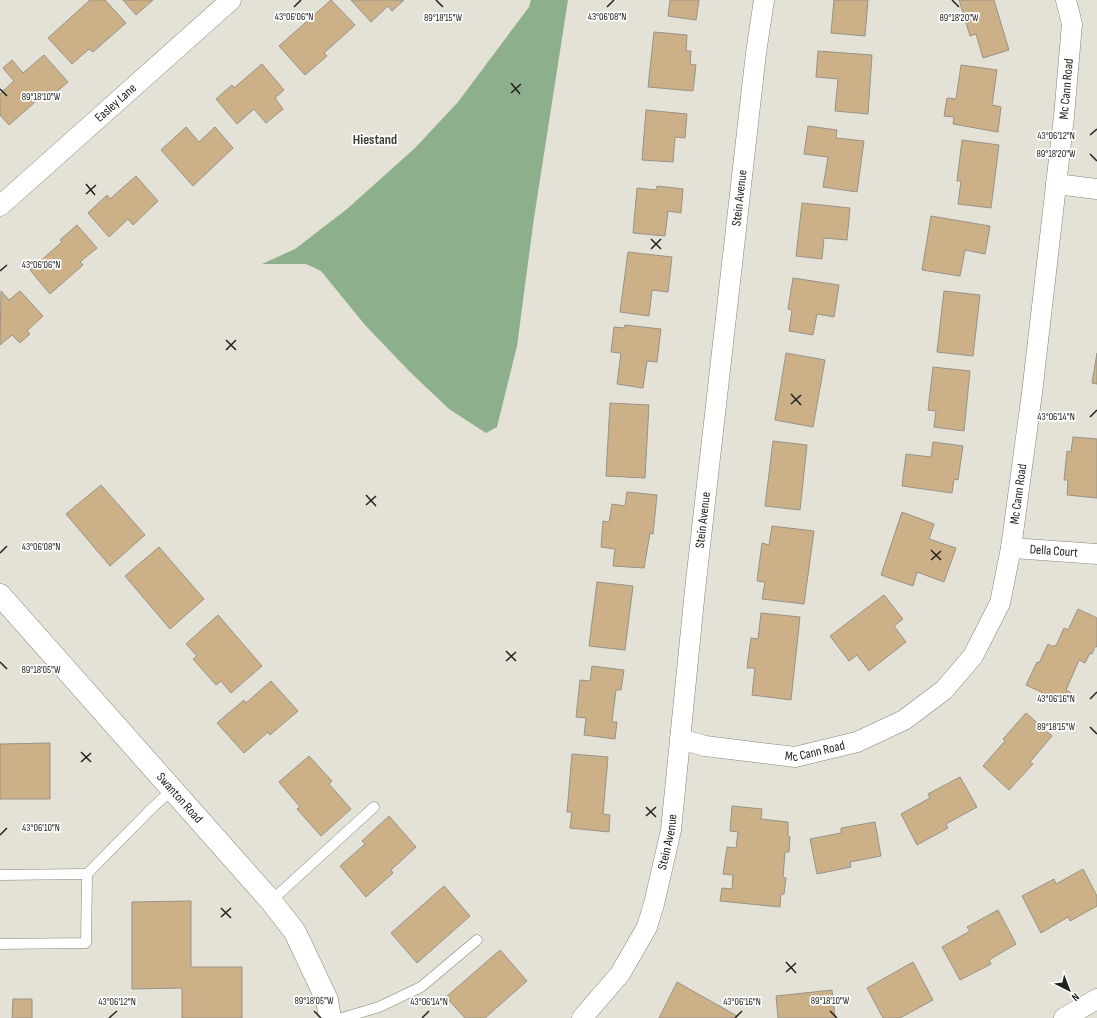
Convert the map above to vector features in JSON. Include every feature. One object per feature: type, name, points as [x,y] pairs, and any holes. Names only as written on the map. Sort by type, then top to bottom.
[{"type":"street","name":"Easley Lane","points":[[0,206],[231,0]]},
{"type":"street","name":"Stein Avenue","points":[[587,1016],[620,974],[647,927],[652,912],[671,830],[695,590],[756,53],[764,0]]},
{"type":"street","name":"Mc Cann Road","points":[[680,740],[705,746],[795,757],[857,742],[904,720],[944,690],[973,656],[1000,603],[1011,548],[1032,393],[1056,184],[1072,24],[1066,0]]},
{"type":"street","points":[[1056,184],[1097,189]]},
{"type":"street","name":"Della Court","points":[[1011,548],[1097,554]]},
{"type":"street","name":"Swanton Road","points":[[0,595],[271,901],[295,932],[327,1000],[330,1018]]},
{"type":"street","points":[[1064,1018],[1097,999]]},
{"type":"lane","points":[[0,944],[86,944],[87,874],[152,808],[172,790]]},
{"type":"lane","points":[[271,901],[374,806]]},
{"type":"lane","points":[[0,875],[87,874]]},
{"type":"lane","points":[[342,1018],[379,1007],[421,987],[477,940]]},
{"type":"shaded area","points":[[531,0],[568,0],[534,218],[517,346],[497,427],[486,433],[449,409],[410,372],[365,325],[321,271],[306,264],[262,264],[295,249],[347,209],[415,148],[458,102],[529,7]]},
{"type":"building","points":[[90,0],[105,0],[126,23],[93,52],[89,49],[72,64],[48,38]]},
{"type":"building","points":[[123,0],[153,0],[136,15]]},
{"type":"building","points":[[331,0],[355,25],[324,53],[327,56],[305,75],[279,46]]},
{"type":"building","points":[[351,0],[404,0],[392,11],[388,6],[371,22]]},
{"type":"building","points":[[670,0],[699,0],[696,20],[668,16]]},
{"type":"building","points":[[834,0],[868,0],[865,36],[831,33]]},
{"type":"building","points":[[959,0],[994,0],[1009,50],[983,58],[976,34],[970,36]]},
{"type":"building","points":[[654,32],[687,35],[686,51],[691,51],[690,64],[696,65],[693,91],[648,87]]},
{"type":"building","points":[[818,51],[872,55],[868,114],[835,111],[838,79],[816,77]]},
{"type":"building","points":[[44,55],[68,82],[47,100],[43,95],[9,125],[0,115],[0,94],[14,81],[3,68],[12,60],[23,73]]},
{"type":"building","points":[[262,64],[284,90],[275,98],[283,109],[266,123],[254,109],[237,124],[216,99],[232,85],[234,88]]},
{"type":"building","points":[[961,65],[997,70],[992,105],[1001,107],[998,132],[953,124],[954,117],[944,116],[947,98],[956,99]]},
{"type":"building","points":[[646,110],[687,114],[685,138],[675,137],[673,162],[642,160]]},
{"type":"building","points":[[808,126],[837,130],[836,138],[864,141],[857,192],[823,187],[828,157],[804,154]]},
{"type":"building","points":[[186,127],[199,142],[215,127],[233,148],[193,186],[161,150]]},
{"type":"building","points":[[962,140],[999,145],[991,208],[958,204],[961,181],[957,181]]},
{"type":"building","points":[[136,176],[158,201],[133,225],[128,219],[109,237],[88,213],[107,195],[110,199]]},
{"type":"building","points":[[657,186],[683,189],[681,213],[668,211],[665,236],[633,233],[637,188],[656,190]]},
{"type":"building","points":[[802,203],[850,208],[847,240],[824,238],[822,259],[796,256]]},
{"type":"building","points":[[931,216],[990,226],[985,254],[965,250],[960,276],[922,270]]},
{"type":"building","points":[[77,225],[97,248],[80,262],[83,265],[50,294],[30,270],[62,242],[60,240]]},
{"type":"building","points":[[628,252],[672,257],[668,292],[652,290],[649,316],[620,312]]},
{"type":"building","points":[[793,278],[839,285],[834,317],[817,314],[813,335],[789,331],[792,310],[788,309]]},
{"type":"building","points":[[1,291],[9,300],[20,291],[43,316],[27,331],[30,334],[20,343],[12,335],[0,345]]},
{"type":"building","points":[[944,291],[980,295],[973,356],[937,352]]},
{"type":"building","points":[[625,325],[661,329],[657,362],[647,361],[643,388],[617,384],[621,353],[611,352],[614,327],[624,328]]},
{"type":"building","points":[[786,353],[825,360],[813,427],[775,420]]},
{"type":"building","points":[[1097,353],[1097,384],[1092,383]]},
{"type":"building","points":[[933,367],[970,371],[964,431],[934,427],[936,411],[928,410]]},
{"type":"building","points":[[610,403],[649,405],[645,478],[606,476]]},
{"type":"building","points":[[1073,437],[1097,439],[1097,498],[1067,495],[1068,480],[1064,480],[1067,451],[1071,452]]},
{"type":"building","points":[[773,441],[807,445],[800,510],[765,506]]},
{"type":"building","points":[[933,442],[963,446],[958,480],[954,479],[952,493],[902,486],[906,454],[931,457]]},
{"type":"building","points":[[101,485],[145,535],[110,566],[66,514]]},
{"type":"building","points":[[627,492],[657,495],[653,534],[650,533],[644,568],[613,566],[615,549],[601,547],[603,521],[609,522],[612,504],[625,506]]},
{"type":"building","points":[[902,512],[934,524],[929,539],[956,548],[944,582],[917,572],[913,586],[881,575]]},
{"type":"building","points":[[772,526],[814,531],[804,604],[762,599],[765,582],[757,581],[762,543],[769,545]]},
{"type":"building","points":[[159,547],[204,599],[170,629],[125,576]]},
{"type":"building","points":[[597,582],[633,586],[625,650],[589,646]]},
{"type":"building","points":[[884,595],[903,619],[894,626],[906,642],[869,671],[857,655],[849,661],[830,636]]},
{"type":"building","points":[[1078,609],[1097,618],[1097,647],[1095,646],[1092,654],[1090,653],[1085,663],[1079,660],[1066,690],[1071,693],[1068,701],[1062,698],[1060,701],[1026,685],[1048,644],[1053,647],[1054,645],[1056,646],[1064,628],[1068,630]]},
{"type":"building","points":[[761,613],[800,617],[791,700],[752,695],[755,668],[747,668],[751,638],[758,639]]},
{"type":"building","points":[[218,615],[262,666],[231,693],[221,681],[216,685],[193,659],[197,656],[186,644]]},
{"type":"building","points":[[592,666],[624,670],[621,690],[616,690],[612,722],[617,722],[615,739],[584,735],[586,718],[576,717],[580,680],[590,681]]},
{"type":"building","points":[[271,681],[298,711],[270,735],[268,732],[244,753],[217,723],[244,700],[246,703]]},
{"type":"building","points":[[1026,713],[1052,736],[1030,762],[1033,764],[1009,790],[983,766],[1005,741],[1003,739]]},
{"type":"building","points":[[50,743],[50,799],[0,799],[0,744]]},
{"type":"building","points":[[572,754],[608,757],[603,814],[610,815],[609,832],[570,828],[572,812],[567,812]]},
{"type":"building","points":[[309,756],[332,781],[329,784],[351,809],[321,836],[297,809],[300,807],[279,782]]},
{"type":"building","points":[[960,777],[977,807],[946,824],[948,828],[917,845],[901,814],[930,798],[928,794]]},
{"type":"building","points":[[732,806],[762,809],[761,819],[788,822],[788,836],[790,837],[789,852],[785,852],[783,877],[786,878],[784,894],[781,894],[780,907],[720,901],[722,888],[732,889],[733,875],[723,874],[727,847],[736,848],[738,832],[730,831]]},
{"type":"building","points":[[389,816],[416,847],[391,870],[393,873],[366,897],[340,866],[365,844],[362,841]]},
{"type":"building","points":[[875,822],[881,856],[850,862],[851,867],[817,874],[810,839],[841,833],[841,828]]},
{"type":"building","points":[[1083,869],[1097,896],[1097,906],[1070,921],[1068,917],[1041,933],[1022,896],[1054,879],[1056,884]]},
{"type":"building","points":[[444,886],[470,916],[417,963],[391,933]]},
{"type":"building","points":[[191,901],[191,967],[242,967],[242,1018],[182,1018],[182,988],[132,989],[132,902]]},
{"type":"building","points":[[998,910],[1016,944],[989,960],[991,964],[960,980],[942,947],[970,931],[967,927]]},
{"type":"building","points":[[500,950],[527,981],[485,1018],[465,1018],[446,997]]},
{"type":"building","points":[[913,962],[933,1000],[900,1018],[883,1018],[867,988]]},
{"type":"building","points":[[677,982],[737,1016],[736,1018],[659,1018]]},
{"type":"building","points":[[832,990],[835,1018],[778,1018],[776,996]]},
{"type":"building","points":[[13,999],[32,999],[32,1018],[12,1018]]},
{"type":"district","name":"Hiestand","points":[[375,139]]}]
